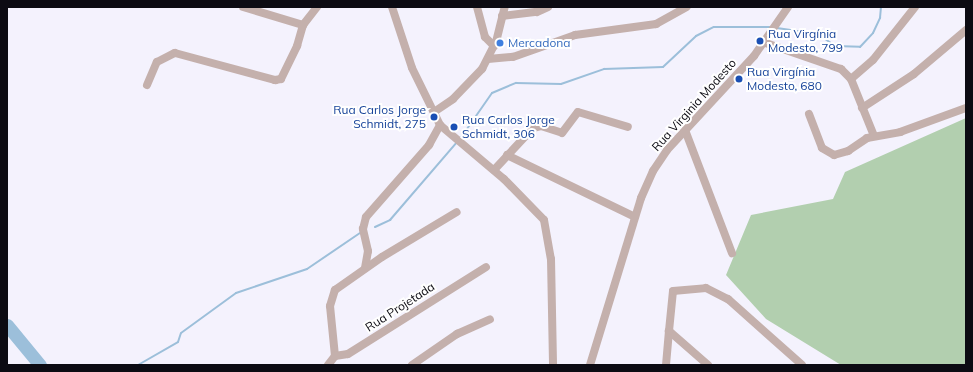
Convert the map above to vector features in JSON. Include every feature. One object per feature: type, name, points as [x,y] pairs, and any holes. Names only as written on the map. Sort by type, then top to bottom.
[{"type":"street","points":[[243,7],[303,25]]},
{"type":"street","points":[[147,85],[157,62],[175,53],[278,80],[288,68],[303,25],[317,7]]},
{"type":"street","points":[[392,7],[412,68],[440,125],[494,170],[544,220],[551,259],[553,365]]},
{"type":"street","points":[[477,7],[485,37],[494,46]]},
{"type":"street","points":[[434,112],[463,89],[488,59],[494,46],[505,7]]},
{"type":"street","points":[[502,16],[537,12],[548,7]]},
{"type":"street","points":[[488,59],[513,57],[575,35],[656,24],[687,7]]},
{"type":"street","name":"Rua Virginia Modesto","points":[[590,365],[635,217],[653,171],[685,130],[763,42],[788,7]]},
{"type":"street","points":[[851,79],[873,60],[915,7]]},
{"type":"street","points":[[862,108],[914,74],[966,30]]},
{"type":"street","points":[[763,42],[836,65],[851,79],[874,136]]},
{"type":"street","points":[[809,114],[819,144],[828,153],[844,153],[874,136],[900,132],[966,108]]},
{"type":"street","points":[[494,170],[536,126],[562,133],[578,112],[628,127]]},
{"type":"street","points":[[366,268],[368,251],[364,237],[366,217],[429,145],[440,125]]},
{"type":"street","points":[[685,130],[697,157],[732,253]]},
{"type":"street","points":[[508,155],[635,217]]},
{"type":"street","points":[[333,361],[330,299],[336,290],[382,257],[457,212]]},
{"type":"street","points":[[368,251],[382,257]]},
{"type":"street","name":"Rua Projetada","points":[[333,361],[354,351],[486,267]]},
{"type":"street","points":[[666,365],[673,290],[706,288],[728,298],[802,365]]},
{"type":"street","points":[[412,365],[457,334],[490,319]]},
{"type":"street","points":[[669,331],[708,365]]},
{"type":"green space","points":[[966,118],[966,365],[841,365],[766,319],[726,275],[751,215],[833,199],[845,172]]},
{"type":"waterway","points":[[777,28],[818,34],[835,46],[860,47],[873,33],[880,18],[881,7]]},
{"type":"waterway","points":[[460,139],[492,93],[516,83],[561,84],[604,69],[663,67],[696,36],[714,27],[770,27]]},
{"type":"waterway","points":[[375,227],[390,220],[457,142]]},
{"type":"waterway","points":[[138,365],[178,342],[181,333],[236,293],[307,269],[360,233]]},
{"type":"waterway","points":[[7,325],[40,365]]},
{"type":"place","name":"Rua Virgínia Modesto, 799","points":[[760,41]]},
{"type":"place","name":"Mercadona","points":[[500,43]]},
{"type":"place","name":"Rua Virgínia Modesto, 680","points":[[739,79]]},
{"type":"place","name":"Rua Carlos Jorge Schmidt, 275","points":[[434,117]]},
{"type":"place","name":"Rua Carlos Jorge Schmidt, 306","points":[[454,127]]}]
